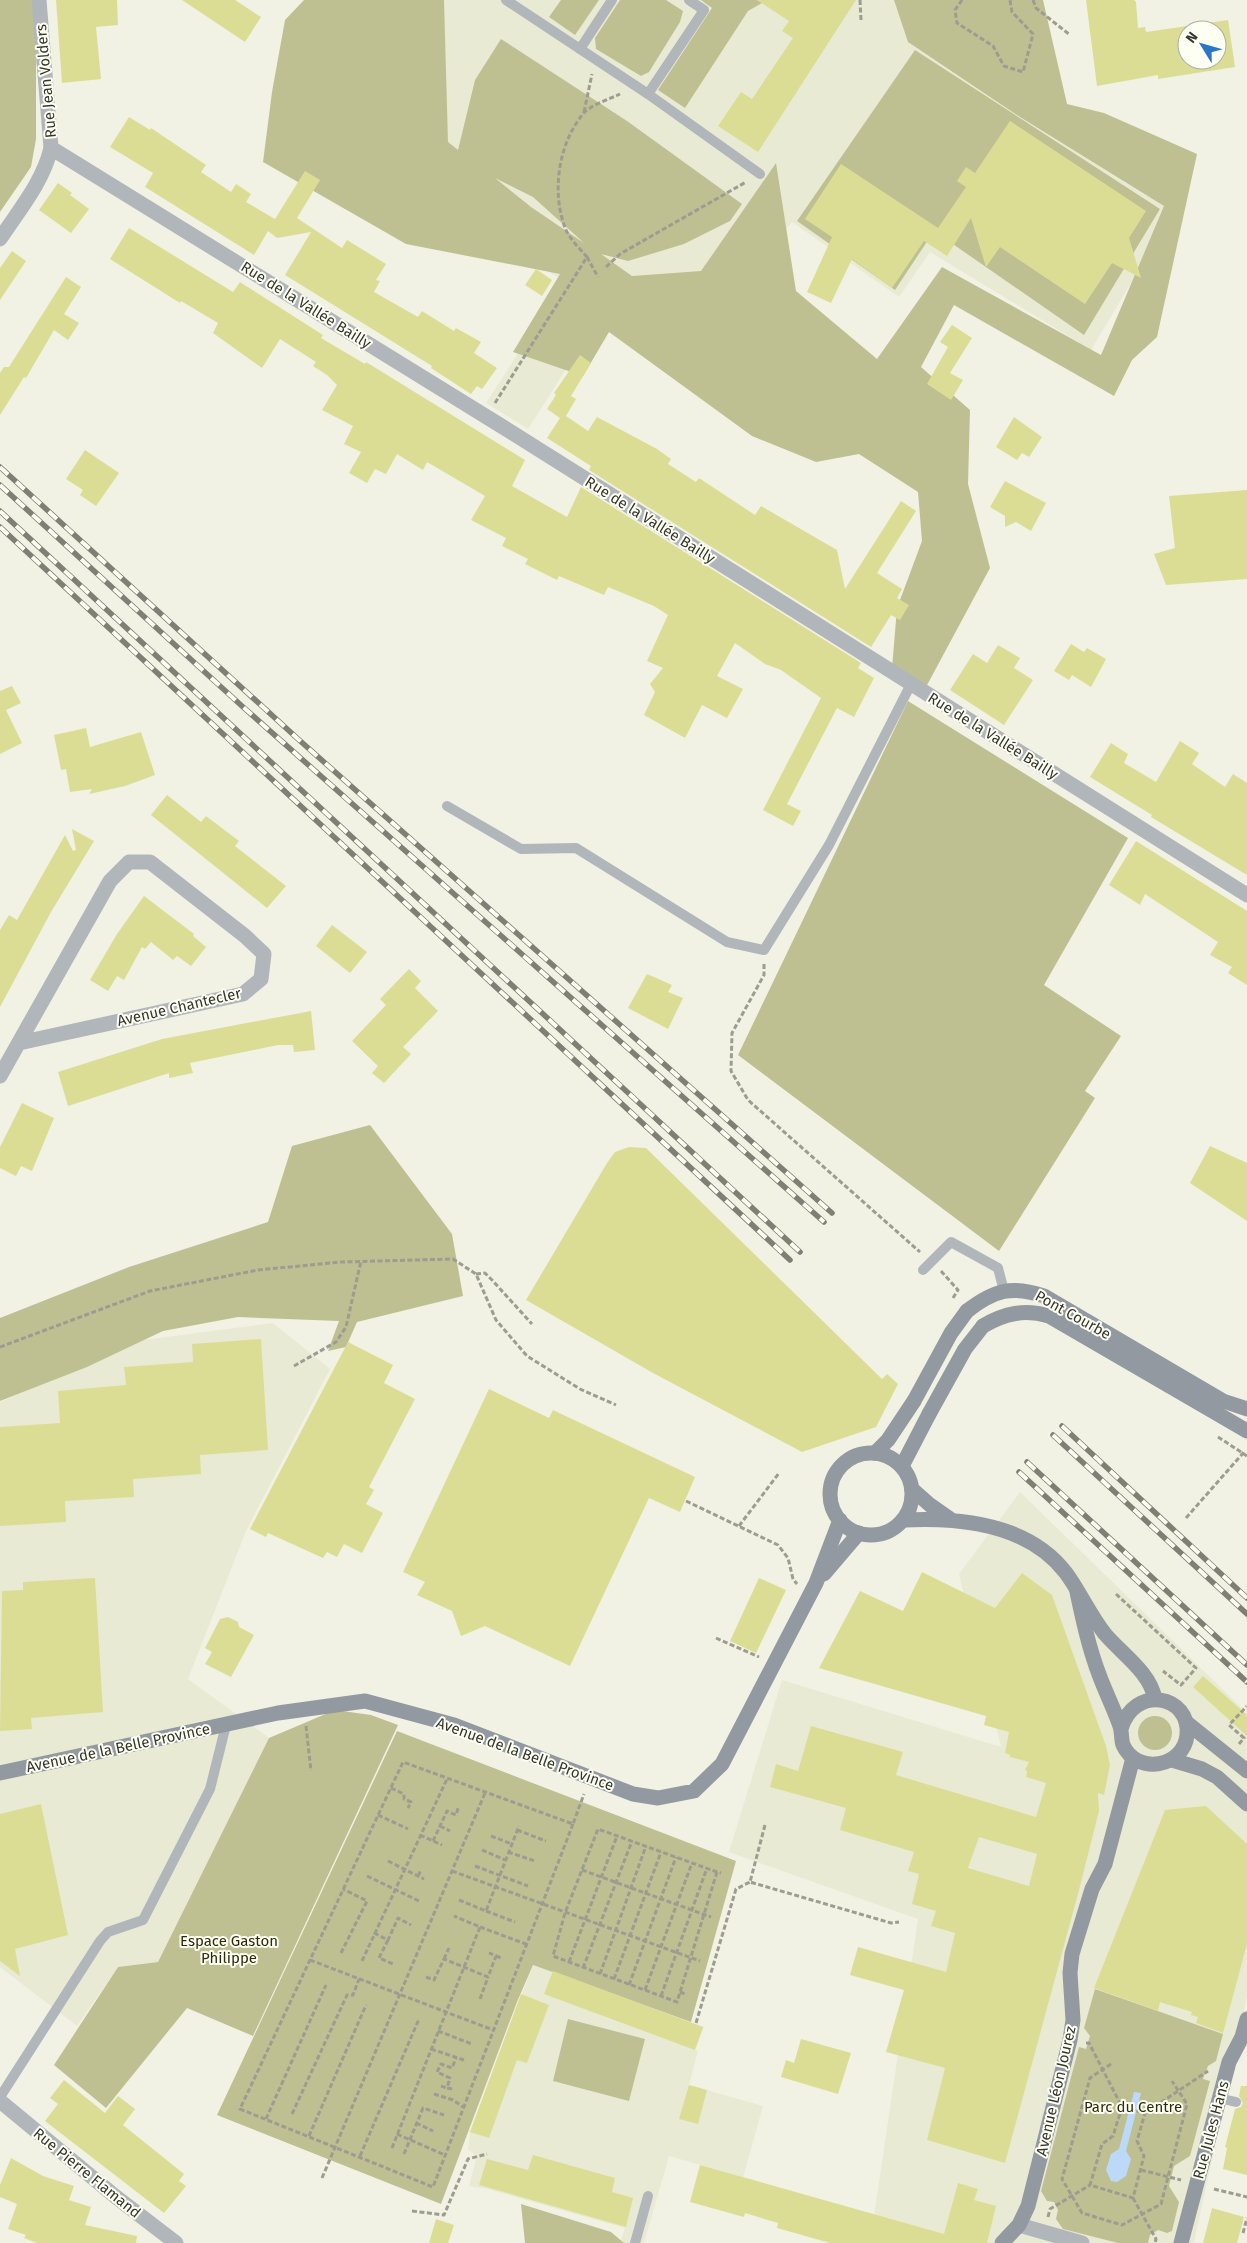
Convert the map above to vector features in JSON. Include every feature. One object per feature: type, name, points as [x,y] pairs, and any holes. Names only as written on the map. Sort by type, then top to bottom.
[{"type":"main road","name":"Pont Courbe","points":[[875,1453],[906,1417],[951,1333],[967,1311],[990,1296],[1018,1289],[1044,1296],[1223,1401],[1247,1409]]},
{"type":"main road","name":"Pont Courbe","points":[[902,1466],[965,1349],[984,1326],[1010,1314],[1035,1312],[1049,1316],[1247,1431]]},
{"type":"main road","points":[[875,1453],[890,1457],[902,1466],[909,1477],[912,1490],[911,1504],[903,1520],[896,1527],[884,1533],[872,1535],[859,1533],[840,1520],[831,1500],[832,1481],[837,1471],[854,1457],[875,1453]]},
{"type":"main road","points":[[912,1490],[930,1506],[952,1520]]},
{"type":"main road","name":"Avenue de la Belle Province","points":[[0,1772],[304,1708],[365,1701],[454,1725],[633,1794],[658,1798],[694,1791],[722,1764],[816,1583],[840,1520]]},
{"type":"main road","points":[[903,1520],[952,1520],[999,1529],[1031,1542],[1050,1556],[1066,1573],[1106,1635],[1145,1676],[1154,1691],[1155,1699]]},
{"type":"main road","name":"Avenue de la Belle Province","points":[[816,1583],[859,1533]]},
{"type":"main road","points":[[1077,1592],[1085,1632],[1121,1729],[1124,1745],[1133,1758],[1145,1764],[1159,1765],[1172,1760],[1180,1753],[1185,1744],[1186,1722]]},
{"type":"main road","points":[[1121,1729],[1124,1717],[1132,1707],[1143,1701],[1155,1699],[1168,1702],[1180,1710],[1186,1722],[1247,1772]]},
{"type":"main road","name":"Avenue Léon Jourez","points":[[1002,2243],[1019,2225],[1028,2206],[1070,2040],[1073,2020],[1070,1973],[1072,1954],[1092,1889],[1105,1864],[1133,1758]]},
{"type":"main road","points":[[1172,1760],[1217,1777],[1247,1804]]},
{"type":"main road","name":"Rue Jules Hans","points":[[1181,2243],[1229,2062],[1242,2038],[1247,2020]]},
{"type":"street","name":"Rue Jean Volders","points":[[0,239],[47,166],[51,148],[39,0]]},
{"type":"street","name":"Rue de la Vallée Bailly","points":[[51,148],[486,417],[1247,895]]},
{"type":"street","name":"Avenue Chantecler","points":[[0,1076],[110,880],[129,862],[150,862],[245,936],[264,954],[261,979],[243,994],[19,1043]]},
{"type":"street","name":"Rue Pierre Flamand","points":[[0,2101],[116,2197],[176,2243]]},
{"type":"street","points":[[1019,2225],[1082,2243]]},
{"type":"lane","points":[[506,0],[648,94],[760,174]]},
{"type":"lane","points":[[580,49],[612,0]]},
{"type":"lane","points":[[648,94],[704,10],[689,0]]},
{"type":"lane","points":[[447,806],[522,849],[576,848],[727,942],[764,950],[829,844],[911,684]]},
{"type":"lane","points":[[923,1270],[951,1242],[998,1268],[1004,1291]]},
{"type":"lane","points":[[0,2097],[108,1932],[144,1920],[210,1789],[226,1725]]},
{"type":"lane","points":[[1219,2098],[1236,2102]]},
{"type":"lane","points":[[635,2243],[648,2196]]},
{"type":"path","points":[[860,0],[861,20]]},
{"type":"path","points":[[962,0],[955,10],[957,23],[994,46],[1004,66],[1023,72],[1033,34],[1012,12],[1010,0]]},
{"type":"path","points":[[1033,0],[1036,8],[1070,35]]},
{"type":"path","points":[[595,59],[584,112],[571,135],[560,162],[558,200],[566,231],[587,257],[598,277]]},
{"type":"path","points":[[584,112],[637,87]]},
{"type":"path","points":[[606,268],[620,254],[760,174]]},
{"type":"path","points":[[486,417],[587,257]]},
{"type":"path","points":[[764,950],[764,975],[732,1033],[730,1070],[748,1100],[931,1261],[958,1290],[953,1298]]},
{"type":"path","points":[[0,1347],[59,1323],[150,1291],[258,1270],[361,1261],[453,1259],[476,1274],[496,1320],[527,1356],[580,1389],[616,1405]]},
{"type":"path","points":[[294,1366],[336,1342],[346,1327],[361,1261]]},
{"type":"path","points":[[476,1274],[484,1273],[492,1280],[532,1324]]},
{"type":"path","points":[[1186,1518],[1233,1467],[1247,1447]]},
{"type":"path","points":[[738,1526],[779,1473]]},
{"type":"path","points":[[686,1501],[778,1545],[788,1558],[792,1579],[800,1587]]},
{"type":"path","points":[[1116,1594],[1196,1668],[1182,1685],[1161,1669]]},
{"type":"path","points":[[716,1638],[752,1654]]},
{"type":"path","points":[[1239,1744],[1244,1738],[1229,1725],[1247,1706]]},
{"type":"path","points":[[304,1708],[311,1771]]},
{"type":"path","points":[[573,1824],[403,1762],[240,2109],[433,2187],[542,1905],[573,1824],[590,1777]]},
{"type":"path","points":[[362,1961],[447,1779]]},
{"type":"path","points":[[391,1788],[404,1794],[404,1799],[411,1802],[408,1808]]},
{"type":"path","points":[[322,2178],[334,2146],[486,1793]]},
{"type":"path","points":[[434,1841],[447,1811],[456,1815],[458,1808]]},
{"type":"path","points":[[378,1815],[408,1829]]},
{"type":"path","points":[[750,1882],[766,1825]]},
{"type":"path","points":[[440,1826],[450,1831]]},
{"type":"path","points":[[486,1911],[518,1828],[546,1841]]},
{"type":"path","points":[[716,1872],[677,2002],[553,1956],[565,1914],[598,1829],[721,1873]]},
{"type":"path","points":[[420,1835],[442,1845]]},
{"type":"path","points":[[491,1836],[512,1844]]},
{"type":"path","points":[[569,1962],[617,1836]]},
{"type":"path","points":[[583,1968],[632,1841]]},
{"type":"path","points":[[600,1974],[646,1846]]},
{"type":"path","points":[[482,1850],[505,1860]]},
{"type":"path","points":[[508,1852],[535,1862]]},
{"type":"path","points":[[614,1979],[661,1852]]},
{"type":"path","points":[[629,1984],[662,1900],[676,1857]]},
{"type":"path","points":[[388,1861],[424,1879]]},
{"type":"path","points":[[645,1990],[692,1863]]},
{"type":"path","points":[[475,1866],[528,1886]]},
{"type":"path","points":[[661,1996],[707,1868]]},
{"type":"path","points":[[418,1876],[420,1870]]},
{"type":"path","points":[[582,1870],[703,1916],[711,1917]]},
{"type":"path","points":[[452,1871],[565,1914],[700,1961]]},
{"type":"path","points":[[367,1876],[419,1900]]},
{"type":"path","points":[[696,2024],[736,1889],[750,1882],[891,1923],[899,1922]]},
{"type":"path","points":[[341,1953],[367,1901],[343,1889]]},
{"type":"path","points":[[459,1900],[515,1922]]},
{"type":"path","points":[[454,1916],[526,1944]]},
{"type":"path","points":[[393,1964],[379,1958],[398,1918],[411,1925]]},
{"type":"path","points":[[392,2148],[480,1927]]},
{"type":"path","points":[[374,1933],[388,1940]]},
{"type":"path","points":[[426,1977],[434,1980],[449,1948]]},
{"type":"path","points":[[489,1953],[503,1958]]},
{"type":"path","points":[[480,1999],[496,1956]]},
{"type":"path","points":[[310,1960],[493,2030]]},
{"type":"path","points":[[444,1960],[488,1977]]},
{"type":"path","points":[[292,2114],[347,1995],[353,1995],[359,1979]]},
{"type":"path","points":[[266,2119],[326,1985]]},
{"type":"path","points":[[680,1992],[687,1995]]},
{"type":"path","points":[[309,2136],[366,2005]]},
{"type":"path","points":[[360,2156],[419,2019]]},
{"type":"path","points":[[438,2031],[472,2044]]},
{"type":"path","points":[[1043,2231],[1050,2209],[1090,2186],[1102,2144],[1113,2136],[1122,2107],[1089,2043],[1070,2040]]},
{"type":"path","points":[[431,2049],[464,2060]]},
{"type":"path","points":[[447,2088],[450,2078],[437,2072],[441,2064],[452,2068],[456,2058]]},
{"type":"path","points":[[1133,2198],[1144,2156],[1137,2141],[1145,2113],[1206,2072],[1229,2062]]},
{"type":"path","points":[[1111,2064],[1090,2078],[1062,2179],[1082,2213],[1122,2225],[1161,2204],[1187,2104],[1172,2081]]},
{"type":"path","points":[[441,2086],[452,2090]]},
{"type":"path","points":[[434,2094],[453,2100],[463,2107]]},
{"type":"path","points":[[1122,2107],[1145,2113]]},
{"type":"path","points":[[404,2154],[423,2108],[444,2115]]},
{"type":"path","points":[[416,2123],[434,2131]]},
{"type":"path","points":[[397,2134],[445,2155]]},
{"type":"path","points":[[412,2211],[444,2215],[468,2159],[487,2154]]},
{"type":"path","points":[[1140,2170],[1247,2197]]},
{"type":"path","points":[[1090,2186],[1133,2198],[1156,2240],[1155,2243]]},
{"type":"path","points":[[1244,2233],[1247,2218]]},
{"type":"shaded area","points":[[365,0],[940,0],[1180,201],[1091,350],[930,252],[899,297],[792,222],[753,267],[615,292],[528,429],[486,403],[565,281],[287,125]]},
{"type":"shaded area","points":[[273,1323],[330,1369],[246,1531],[188,1679],[269,1738],[158,1962],[118,1967],[77,2026],[0,1967],[0,1402],[143,1340]]},
{"type":"shaded area","points":[[1020,1492],[1247,1713],[1247,1997],[1194,2243],[870,2243],[918,1919],[729,1852],[782,1680],[1001,1747],[959,1574]]},
{"type":"shaded area","points":[[533,1965],[704,2027],[695,2050],[698,2051],[689,2085],[763,2106],[743,2177],[669,2156],[644,2243],[620,2243],[625,2228],[488,2189],[469,2186],[477,2156],[468,2150],[470,2132]]},
{"type":"green space","points":[[0,0],[40,0],[36,68],[36,139],[31,167],[0,212]]},
{"type":"green space","points":[[304,0],[444,0],[448,142],[458,150],[475,80],[501,39],[627,121],[742,204],[730,221],[684,244],[628,261],[601,254],[632,276],[701,271],[776,163],[796,291],[877,359],[942,267],[1101,355],[1164,206],[1020,117],[908,42],[894,0],[1043,0],[1067,104],[1104,113],[1197,154],[1157,337],[1132,360],[1114,396],[954,305],[921,367],[970,410],[968,484],[990,568],[926,687],[892,668],[897,608],[922,541],[918,492],[859,454],[816,462],[752,436],[609,332],[583,376],[513,352],[560,274],[406,244],[263,162],[272,92],[285,20]],"holes":[[[495,178],[533,197],[584,243],[531,207]]]},
{"type":"green space","points":[[561,0],[599,0],[575,35],[549,17]]},
{"type":"green space","points":[[620,0],[666,0],[683,11],[680,22],[649,72],[641,76],[596,49],[595,38]]},
{"type":"green space","points":[[701,0],[757,0],[762,3],[748,11],[685,108],[658,90],[712,8]]},
{"type":"green space","points":[[915,50],[1160,209],[1084,335],[934,231],[895,290],[797,221]]},
{"type":"green space","points":[[908,701],[1128,838],[1044,985],[1121,1036],[1085,1091],[1095,1098],[999,1251],[738,1055]]},
{"type":"green space","points":[[370,1125],[452,1234],[463,1296],[357,1322],[346,1347],[328,1351],[339,1321],[238,1317],[163,1331],[87,1367],[0,1401],[0,1318],[129,1267],[268,1222],[292,1146]]},
{"type":"green space","name":"Espace Gaston Philippe","points":[[335,1710],[371,1715],[398,1725],[253,2036],[187,2008],[106,2108],[54,2065],[118,1967],[158,1962],[269,1738]]},
{"type":"green space","points":[[1155,1716],[1162,1717],[1167,1721],[1171,1726],[1171,1740],[1167,1745],[1162,1749],[1155,1750],[1148,1749],[1143,1745],[1139,1740],[1138,1733],[1139,1726],[1143,1721],[1148,1717]]},
{"type":"green space","points":[[397,1731],[736,1861],[691,2022],[533,1965],[517,2002],[441,2204],[217,2115]]},
{"type":"green space","name":"Parc du Centre","points":[[1095,1989],[1223,2034],[1216,2061],[1208,2066],[1203,2079],[1210,2081],[1190,2156],[1174,2166],[1169,2186],[1179,2202],[1172,2231],[1167,2233],[1158,2230],[1150,2235],[1148,2243],[1118,2243],[1063,2229],[1056,2219],[1058,2210],[1054,2202],[1047,2201],[1041,2191],[1079,2047],[1086,2049],[1090,2036],[1084,2028]]},
{"type":"green space","points":[[568,2019],[645,2039],[629,2101],[553,2081]]},
{"type":"green space","points":[[521,2204],[611,2232],[624,2243],[525,2243]]},
{"type":"water","points":[[1134,2092],[1141,2093],[1126,2151],[1131,2159],[1126,2176],[1117,2182],[1111,2181],[1106,2170],[1111,2154],[1119,2149]]},
{"type":"building","points":[[56,0],[117,0],[118,25],[96,27],[101,79],[62,83]]},
{"type":"building","points":[[182,0],[235,0],[261,17],[245,42]]},
{"type":"building","points":[[757,0],[856,0],[758,152],[718,126],[741,92],[752,99],[793,38],[782,31],[789,21]]},
{"type":"building","points":[[1086,0],[1134,0],[1136,2],[1138,28],[1145,27],[1146,32],[1177,27],[1177,70],[1216,70],[1158,79],[1158,75],[1097,86]]},
{"type":"building","points":[[1227,20],[1228,20],[1235,67],[1227,68]]},
{"type":"building","points":[[129,117],[150,130],[151,128],[206,165],[201,172],[231,192],[236,184],[251,194],[246,202],[275,219],[305,171],[320,180],[297,218],[342,248],[347,240],[386,264],[376,280],[380,281],[374,292],[418,317],[422,311],[454,331],[456,328],[481,342],[474,353],[497,368],[482,389],[477,386],[471,394],[431,368],[432,366],[285,275],[311,232],[277,238],[268,231],[254,255],[145,187],[153,173],[110,147]]},
{"type":"building","points":[[1010,121],[1146,211],[1129,238],[1141,278],[1112,263],[1085,304],[1000,247],[986,267],[971,218],[947,256],[924,241],[892,288],[852,259],[831,303],[807,292],[832,237],[805,219],[841,164],[938,228],[966,187],[957,181],[966,167],[975,173]]},
{"type":"building","points":[[58,183],[89,209],[71,233],[39,210]]},
{"type":"building","points":[[129,228],[233,292],[240,282],[323,335],[321,338],[365,364],[366,362],[525,460],[512,486],[567,517],[581,487],[861,663],[858,668],[874,678],[854,717],[837,708],[787,804],[801,811],[793,826],[763,810],[821,698],[781,670],[765,664],[735,643],[717,676],[743,689],[727,718],[702,705],[685,738],[644,715],[655,692],[650,684],[663,668],[647,661],[668,615],[654,606],[608,587],[604,595],[559,576],[557,580],[525,564],[528,559],[502,546],[506,538],[471,520],[485,496],[427,462],[423,470],[397,454],[386,474],[375,469],[367,483],[349,473],[361,452],[344,444],[353,426],[322,410],[337,385],[327,375],[313,366],[316,362],[280,339],[262,368],[213,333],[218,323],[181,301],[180,303],[110,259]]},
{"type":"building","points":[[12,251],[26,261],[0,300],[0,268]]},
{"type":"building","points":[[536,269],[552,280],[542,296],[525,285]]},
{"type":"building","points":[[66,277],[81,287],[64,314],[79,323],[68,340],[54,330],[26,378],[24,377],[0,415],[0,373],[4,367],[9,367]]},
{"type":"building","points":[[952,325],[972,338],[950,373],[963,380],[951,400],[927,384],[948,347],[940,342]]},
{"type":"building","points":[[580,355],[591,363],[571,396],[576,399],[566,416],[588,431],[597,417],[657,449],[671,459],[668,464],[696,482],[699,478],[755,515],[761,506],[837,550],[845,589],[901,501],[916,511],[877,573],[902,589],[897,598],[909,605],[900,620],[891,615],[871,647],[589,470],[591,466],[547,438],[560,418],[547,409],[556,395],[554,393]]},
{"type":"building","points":[[1014,417],[1042,437],[1029,457],[1022,453],[1017,460],[996,447]]},
{"type":"building","points":[[85,450],[119,473],[96,506],[80,495],[83,490],[66,479]]},
{"type":"building","points":[[1005,481],[1046,503],[1031,531],[1016,522],[1005,527],[1005,516],[990,507]]},
{"type":"building","points":[[1247,490],[1247,579],[1166,585],[1154,554],[1175,548],[1169,496]]},
{"type":"building","points":[[1071,644],[1084,652],[1087,648],[1106,659],[1091,687],[1072,675],[1069,680],[1054,671]]},
{"type":"building","points":[[998,645],[1020,658],[1014,668],[1033,680],[1004,725],[950,690],[973,654],[987,663]]},
{"type":"building","points":[[12,686],[21,703],[6,710],[22,743],[0,754],[0,691]]},
{"type":"building","points":[[86,728],[90,747],[141,732],[155,775],[125,786],[89,794],[92,789],[70,792],[66,769],[61,770],[54,735]]},
{"type":"building","points":[[1180,741],[1199,753],[1192,764],[1225,787],[1233,774],[1247,783],[1247,875],[1151,817],[1152,815],[1090,777],[1111,743],[1128,754],[1124,763],[1156,782]]},
{"type":"building","points":[[167,795],[201,822],[206,816],[239,841],[235,846],[286,886],[267,908],[151,815]]},
{"type":"building","points":[[72,829],[94,841],[51,912],[0,1007],[0,930],[9,915],[17,920],[65,835],[73,851],[76,850]]},
{"type":"building","points":[[1136,841],[1247,911],[1247,985],[1228,973],[1232,967],[1210,955],[1218,942],[1145,894],[1140,905],[1109,885]]},
{"type":"building","points":[[144,896],[194,934],[193,936],[206,947],[191,966],[177,956],[173,960],[151,942],[145,949],[142,947],[124,980],[117,976],[108,991],[90,980],[117,934]]},
{"type":"building","points":[[332,925],[367,952],[350,973],[316,946]]},
{"type":"building","points":[[409,969],[421,981],[415,988],[438,1011],[403,1047],[411,1054],[384,1083],[372,1073],[378,1066],[352,1041],[386,1005],[380,999]]},
{"type":"building","points":[[647,974],[672,985],[668,992],[683,998],[668,1029],[628,1008]]},
{"type":"building","points":[[311,1011],[315,1050],[294,1052],[293,1045],[278,1045],[190,1063],[193,1073],[169,1078],[169,1073],[68,1106],[58,1072],[162,1039]]},
{"type":"building","points":[[22,1103],[54,1118],[32,1171],[21,1166],[16,1176],[0,1168],[0,1147]]},
{"type":"building","points":[[1210,1146],[1247,1163],[1247,1221],[1190,1183]]},
{"type":"building","points":[[629,1147],[646,1148],[882,1379],[887,1374],[898,1384],[876,1427],[802,1452],[653,1373],[526,1300],[607,1163],[615,1152]]},
{"type":"building","points":[[261,1339],[268,1450],[200,1455],[201,1474],[133,1479],[134,1497],[65,1501],[66,1522],[0,1526],[0,1427],[60,1423],[58,1391],[126,1385],[124,1367],[193,1362],[192,1344]]},
{"type":"building","points":[[348,1342],[393,1365],[384,1383],[415,1399],[369,1487],[374,1490],[366,1504],[383,1513],[362,1553],[344,1544],[337,1557],[327,1552],[323,1558],[268,1533],[266,1537],[250,1529]]},
{"type":"building","points":[[489,1389],[549,1418],[553,1410],[695,1477],[680,1512],[649,1498],[570,1666],[485,1626],[461,1636],[452,1611],[417,1595],[425,1582],[403,1572]]},
{"type":"building","points":[[922,1572],[995,1608],[1022,1573],[1052,1595],[1106,1746],[1110,1765],[1104,1795],[1098,1793],[1099,1811],[1005,2163],[927,2140],[945,2068],[886,2052],[904,1990],[850,1975],[858,1947],[946,1972],[955,1933],[931,1926],[936,1911],[912,1904],[919,1874],[908,1871],[914,1852],[840,1830],[846,1808],[770,1787],[776,1764],[798,1771],[811,1726],[903,1752],[896,1775],[1036,1817],[1046,1783],[1026,1777],[1027,1771],[1025,1770],[1029,1762],[1010,1757],[1010,1755],[1005,1753],[1009,1732],[984,1725],[986,1716],[819,1668],[860,1591],[903,1611]],"holes":[[[979,1837],[1037,1854],[1029,1886],[968,1868]]]},
{"type":"building","points":[[95,1578],[103,1712],[31,1718],[32,1729],[0,1731],[2,1591],[23,1590],[23,1582]]},
{"type":"building","points":[[759,1578],[786,1590],[756,1653],[730,1641]]},
{"type":"building","points":[[228,1617],[238,1622],[239,1627],[254,1635],[231,1677],[205,1664],[212,1652],[205,1648],[220,1619]]},
{"type":"building","points":[[1203,1676],[1247,1715],[1247,1736],[1193,1687]]},
{"type":"building","points":[[41,1804],[68,1935],[15,1949],[20,1976],[0,1961],[0,1814]]},
{"type":"building","points":[[1206,1806],[1247,1844],[1247,1944],[1223,2033],[1196,2023],[1198,2017],[1191,2015],[1192,2012],[1160,2002],[1158,2011],[1094,1988],[1165,1810]]},
{"type":"building","points":[[553,1971],[703,2027],[695,2050],[544,1994]]},
{"type":"building","points":[[521,1994],[549,2005],[527,2063],[517,2060],[489,2138],[470,2132]]},
{"type":"building","points":[[801,2039],[851,2053],[838,2094],[781,2077],[786,2060],[794,2063]]},
{"type":"building","points":[[64,2080],[105,2113],[118,2096],[135,2109],[123,2125],[184,2174],[179,2181],[186,2186],[164,2213],[45,2121],[58,2104],[50,2098]]},
{"type":"building","points":[[689,2085],[707,2090],[698,2124],[679,2119]]},
{"type":"building","points":[[1241,2086],[1247,2086],[1247,2175],[1223,2169],[1227,2148],[1225,2147],[1235,2109],[1241,2107],[1243,2103],[1239,2096]]},
{"type":"building","points":[[533,2155],[615,2178],[612,2192],[633,2198],[626,2227],[479,2185],[487,2159],[528,2170]]},
{"type":"building","points":[[11,2158],[43,2176],[74,2186],[69,2200],[91,2207],[85,2225],[137,2236],[136,2243],[37,2243],[24,2238],[26,2235],[8,2229],[17,2204],[0,2197],[0,2185]]},
{"type":"building","points":[[700,2165],[944,2234],[958,2183],[978,2189],[974,2200],[996,2206],[987,2243],[830,2243],[777,2228],[778,2223],[745,2213],[744,2217],[690,2202]]},
{"type":"building","points":[[1212,2208],[1244,2217],[1237,2243],[1203,2243]]},
{"type":"building","points":[[436,2219],[454,2225],[448,2243],[429,2243]]},
{"type":"railway","points":[[0,467],[298,739],[832,1213]]},
{"type":"railway","points":[[0,485],[243,707],[824,1222]]},
{"type":"railway","points":[[0,511],[800,1252]]},
{"type":"railway","points":[[0,527],[790,1260]]},
{"type":"railway","points":[[1062,1426],[1247,1598]]},
{"type":"railway","points":[[1053,1435],[1247,1614]]},
{"type":"railway","points":[[1027,1462],[1247,1665]]},
{"type":"railway","points":[[1019,1472],[1247,1682]]}]
